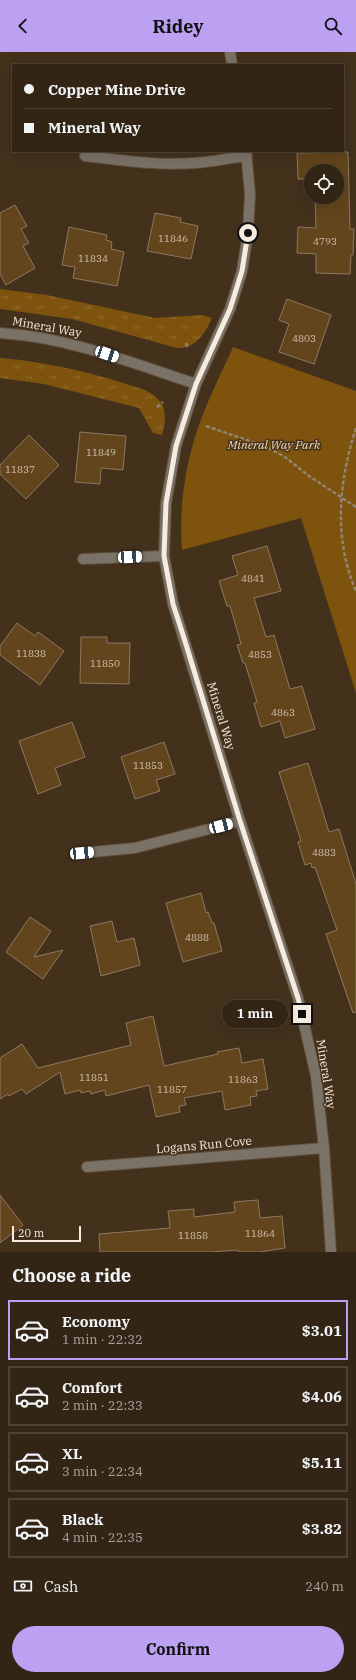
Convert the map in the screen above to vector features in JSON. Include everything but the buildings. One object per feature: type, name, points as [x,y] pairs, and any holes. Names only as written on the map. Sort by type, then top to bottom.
[{"type":"street","points":[[230,52],[232,64]]},
{"type":"street","points":[[85,156],[136,162],[195,163],[246,153],[250,194],[248,233],[242,271],[230,309],[196,384]]},
{"type":"street","name":"Mineral Way","points":[[0,332],[67,343],[107,354],[196,384],[176,446],[170,474],[166,503],[164,556],[173,604],[240,821],[298,998],[316,1076],[324,1148],[331,1252]]},
{"type":"street","points":[[83,559],[164,556]]},
{"type":"street","points":[[82,853],[135,848],[240,821]]},
{"type":"street","name":"Logans Run Cove","points":[[87,1167],[324,1148]]},
{"type":"path","points":[[186,342],[188,348]]},
{"type":"path","points":[[157,407],[163,402]]},
{"type":"path","points":[[206,426],[267,448],[285,457],[356,507]]},
{"type":"path","points":[[356,428],[345,470],[340,522],[342,542],[349,575],[356,591]]},
{"type":"green space","points":[[0,289],[47,295],[155,318],[202,315],[212,318],[203,334],[195,343],[184,348],[177,348],[72,319],[0,309]]},
{"type":"green space","name":"Mineral Way Park","points":[[233,347],[356,391],[356,693],[301,518],[182,550],[182,506],[188,463],[204,412]]},
{"type":"green space","points":[[0,358],[37,362],[74,370],[145,390],[157,398],[164,408],[165,421],[162,435],[153,433],[139,408],[44,384],[0,378]]},
{"type":"route","points":[[248,233],[242,271],[230,309],[196,384],[176,446],[166,503],[164,556],[173,604],[240,821],[302,1014]]}]
